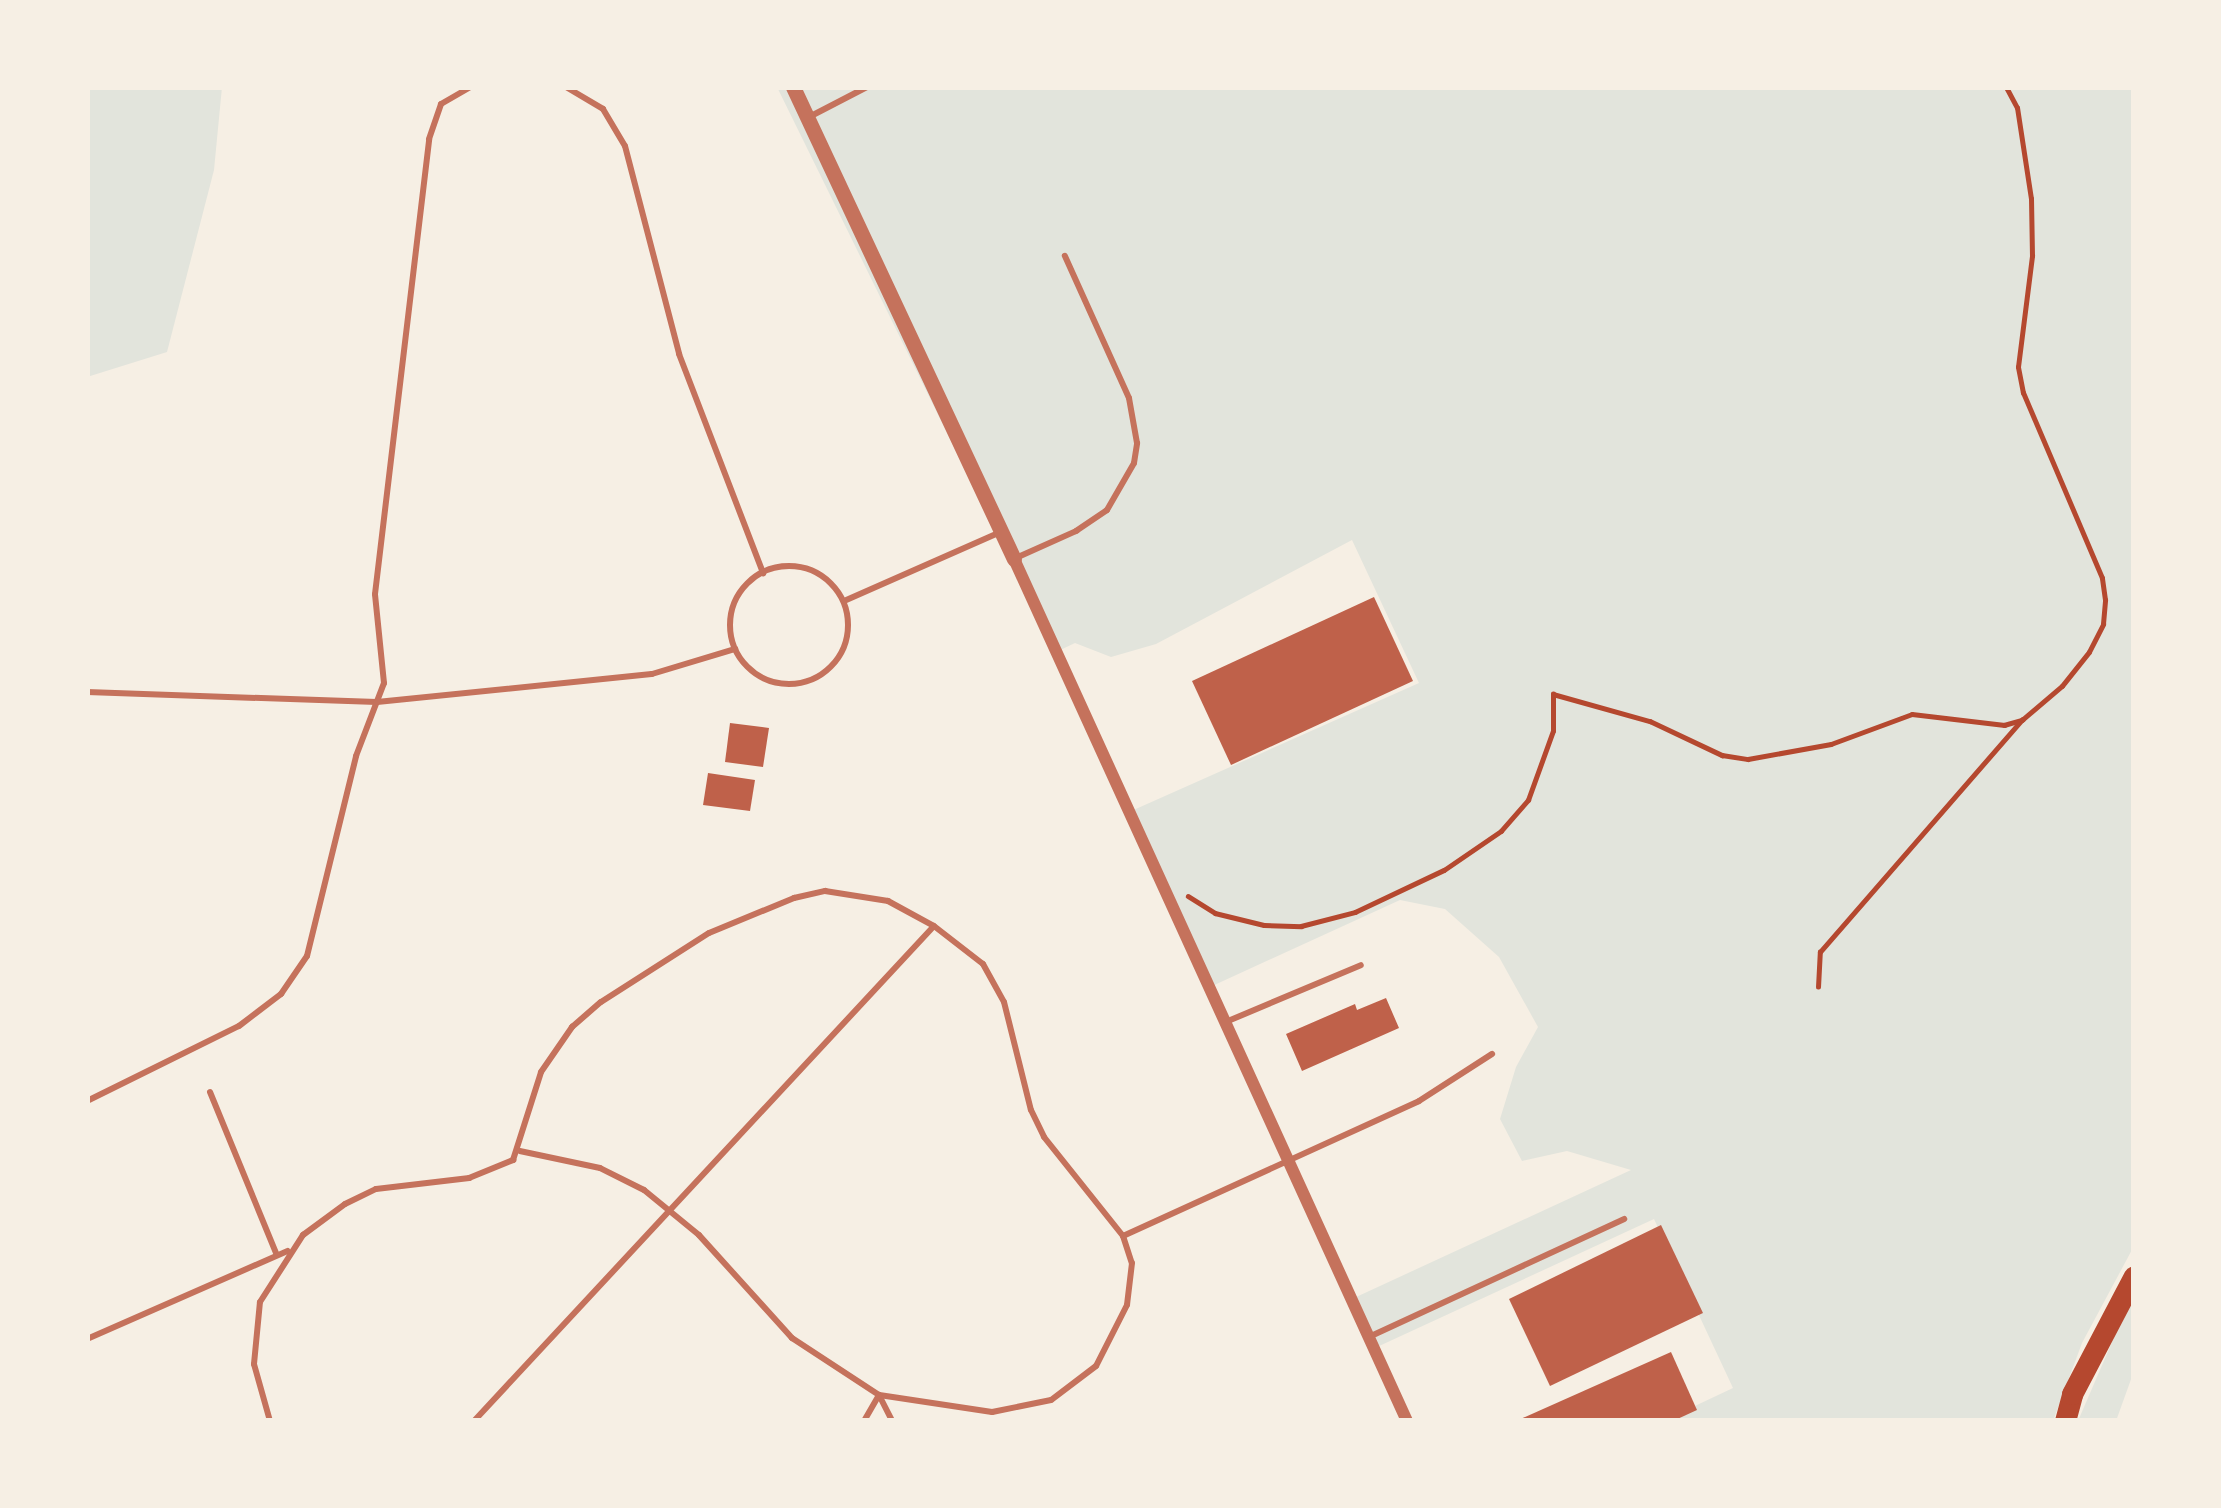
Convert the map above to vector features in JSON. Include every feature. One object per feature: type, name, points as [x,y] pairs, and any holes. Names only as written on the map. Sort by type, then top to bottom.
[{"type":"highway","points":[[2066,1421],[2072,1394],[2134,1276]]},
{"type":"street","points":[[793,87],[1408,1421]]},
{"type":"lane","points":[[87,1101],[239,1026],[268,1006],[295,976],[318,923],[350,778],[386,670],[375,594],[429,139],[441,104],[470,87]]},
{"type":"lane","points":[[566,87],[603,109],[625,146],[679,355],[764,572]]},
{"type":"lane","points":[[808,118],[867,87]]},
{"type":"lane","points":[[1014,559],[1099,516],[1134,464],[1136,422],[1129,398],[1065,256]]},
{"type":"lane","points":[[844,601],[1002,532]]},
{"type":"lane","points":[[810,570],[844,601],[847,635],[841,653],[811,680],[773,682],[745,665],[735,650],[730,617],[737,598],[764,572],[810,570]]},
{"type":"lane","points":[[87,692],[377,701],[652,674],[735,650]]},
{"type":"lane","points":[[270,1421],[258,1393],[255,1332],[260,1302],[292,1249],[321,1219],[376,1190],[469,1178],[496,1168],[520,1151],[541,1072],[572,1027],[627,982],[709,933],[794,898],[825,891],[888,901],[934,926],[983,964],[994,982],[1044,1137],[1123,1236],[1132,1263],[1127,1305],[1111,1344],[1070,1391],[1024,1409],[992,1412],[879,1395],[792,1338],[670,1208],[600,1168],[520,1151]]},
{"type":"lane","points":[[474,1421],[934,926]]},
{"type":"lane","points":[[1225,1022],[1361,965]]},
{"type":"lane","points":[[1123,1236],[1419,1101],[1492,1054]]},
{"type":"lane","points":[[210,1092],[277,1255]]},
{"type":"lane","points":[[1369,1337],[1624,1219]]},
{"type":"lane","points":[[87,1339],[292,1249]]},
{"type":"lane","points":[[864,1421],[879,1395]]},
{"type":"lane","points":[[879,1395],[892,1421]]},
{"type":"path","points":[[1818,987],[1820,952],[2022,720],[2062,686],[2089,652],[2103,624],[2102,578],[2023,393],[2018,367],[2032,256],[2031,199],[2017,109],[2006,87]]},
{"type":"path","points":[[1158,877],[1215,913],[1264,925],[1301,926],[1355,912],[1444,870],[1501,831],[1528,800],[1544,762],[1553,731],[1553,694],[1650,721],[1722,755],[1748,758],[1831,744],[1912,714],[1934,713],[1982,724],[2022,720]]},
{"type":"shaded area","points":[[87,87],[222,87],[214,170],[167,352],[87,377]]},
{"type":"shaded area","points":[[777,87],[2134,87],[2134,1246],[2082,1343],[2053,1421],[1663,1421],[1733,1388],[1654,1219],[1377,1347],[1354,1298],[1631,1170],[1567,1151],[1522,1161],[1500,1119],[1516,1067],[1538,1027],[1499,957],[1445,909],[1400,900],[1210,987],[1129,812],[1419,683],[1352,540],[1156,644],[1111,657],[1075,643],[1056,652],[1061,665]]},
{"type":"shaded area","points":[[2134,1291],[2134,1371],[2116,1421],[2078,1421]]},
{"type":"building","points":[[1374,597],[1413,681],[1231,765],[1192,681]]},
{"type":"building","points":[[730,723],[769,728],[763,767],[725,762]]},
{"type":"building","points":[[708,773],[755,780],[750,811],[703,805]]},
{"type":"building","points":[[1386,998],[1399,1028],[1302,1071],[1286,1034],[1355,1004],[1357,1010]]},
{"type":"building","points":[[1661,1225],[1703,1313],[1550,1386],[1509,1299]]},
{"type":"building","points":[[1671,1352],[1697,1410],[1673,1421],[1516,1421]]}]
